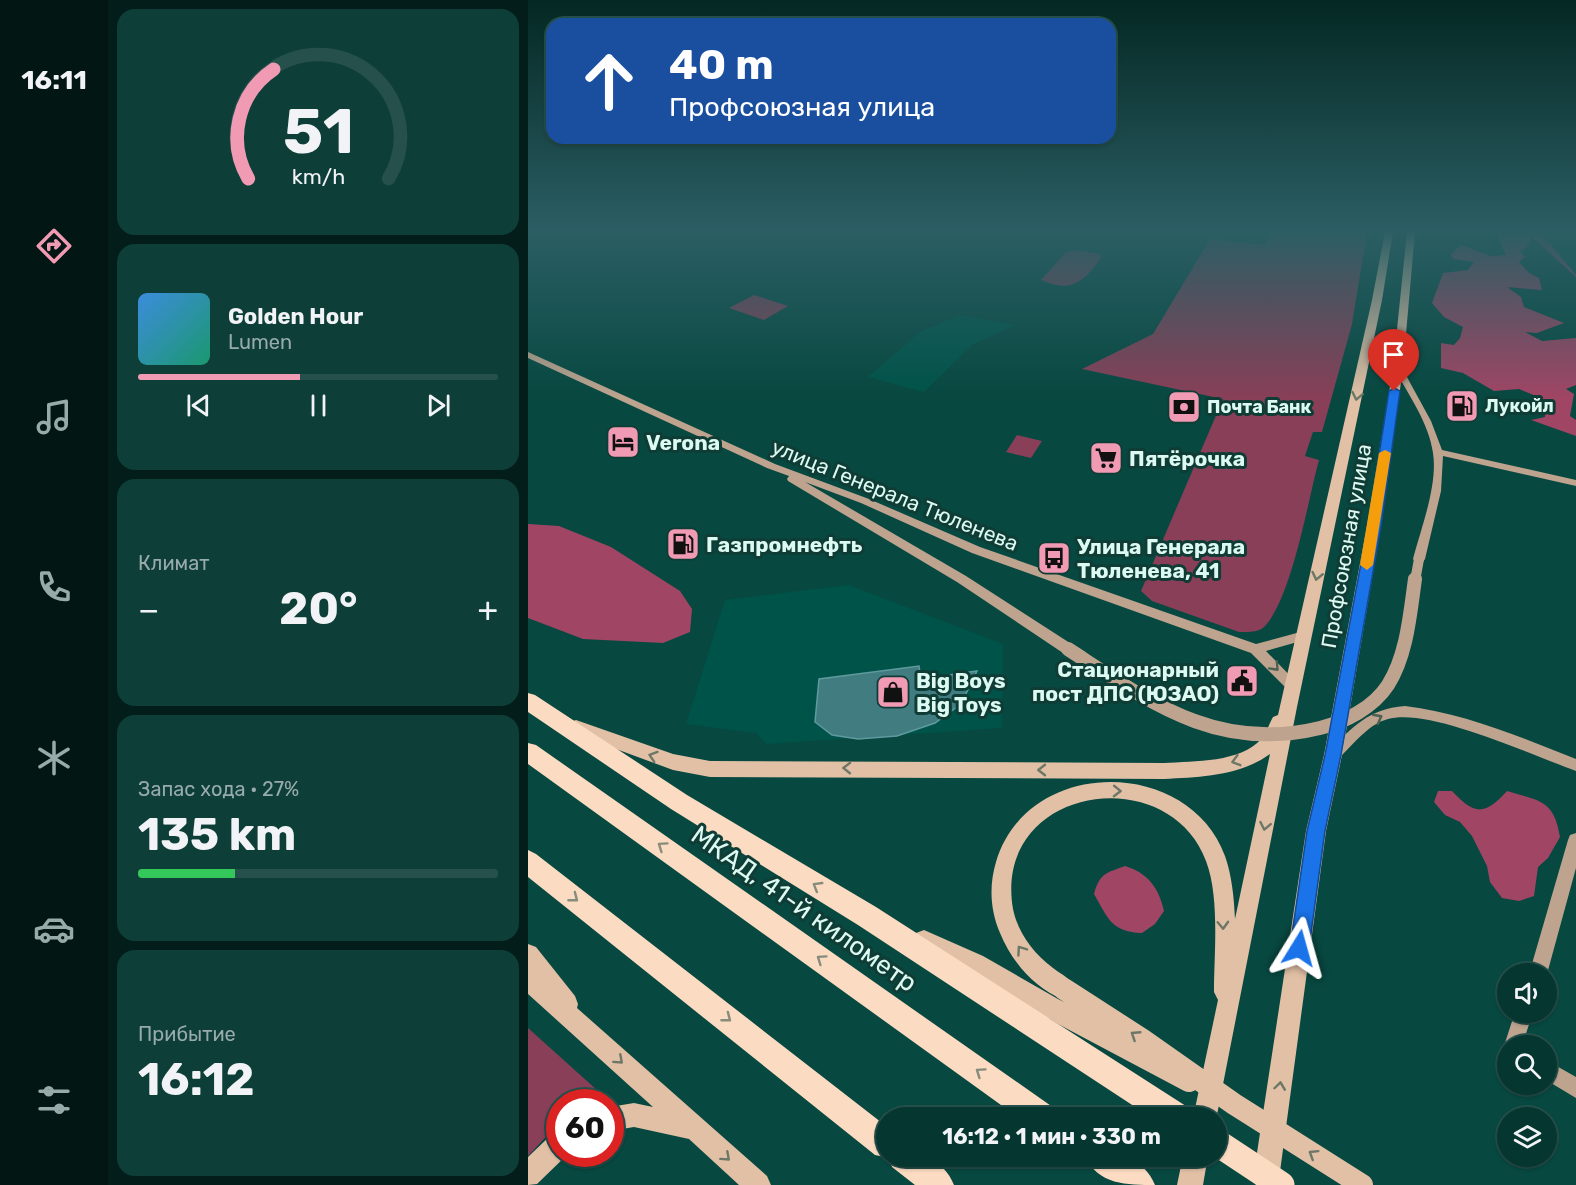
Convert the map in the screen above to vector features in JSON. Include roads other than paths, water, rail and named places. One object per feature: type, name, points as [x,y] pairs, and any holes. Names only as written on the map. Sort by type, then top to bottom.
[{"type":"highway","points":[[528,701],[679,802],[867,916],[1057,1011],[1166,1107]]},
{"type":"highway","name":"МКАД, 41-й километр","points":[[528,752],[1029,1107]]},
{"type":"highway","points":[[528,862],[876,1136]]},
{"type":"highway","points":[[1227,1149],[1281,1185]]},
{"type":"highway","points":[[917,1167],[939,1185]]},
{"type":"highway","points":[[1115,1167],[1140,1185]]},
{"type":"main road","name":"Профсоюзная улица","points":[[1288,707],[1354,411],[1378,287]]},
{"type":"main road","name":"Профсоюзная улица","points":[[1265,1185],[1316,831],[1333,755],[1374,526],[1398,369],[1406,287]]},
{"type":"main road","points":[[554,718],[673,762],[710,769],[1164,771],[1197,769],[1255,755],[1268,746],[1288,707]]},
{"type":"main road","points":[[1207,1107],[1288,707]]},
{"type":"main road","points":[[1226,1016],[1223,889],[1215,855],[1202,834],[1185,815],[1156,798],[1141,793],[1091,792],[1060,800],[1046,807],[1022,830],[1006,860],[1001,894],[1009,931],[1057,1011],[1140,1057],[1234,1104],[1362,1185]]},
{"type":"main road","points":[[528,955],[591,1034]]},
{"type":"main road","points":[[528,979],[758,1185]]},
{"type":"main road","points":[[624,1117],[634,1115],[694,1128]]},
{"type":"main road","points":[[528,1175],[546,1158]]},
{"type":"main road","points":[[1190,1185],[1194,1167]]},
{"type":"street","name":"улица Генерала Тюленева","points":[[528,356],[771,466],[865,501],[998,559],[1256,649],[1293,686]]},
{"type":"street","points":[[771,466],[838,508],[948,569],[1155,704],[1186,720],[1226,732],[1291,736],[1317,730],[1351,716],[1367,706],[1387,686],[1398,663],[1438,471],[1438,452],[1416,401],[1398,369]]},
{"type":"street","points":[[1438,452],[1576,483]]},
{"type":"street","points":[[1256,649],[1304,636]]},
{"type":"street","points":[[1333,755],[1368,723],[1387,714],[1410,711],[1446,718],[1576,765]]},
{"type":"street","points":[[1541,963],[1576,840]]},
{"type":"street","points":[[1557,1076],[1576,1088]]},
{"type":"place","name":"Лукойл","points":[[1462,406]]},
{"type":"place","name":"Почта Банк","points":[[1184,407]]},
{"type":"place","name":"Verona","points":[[623,442]]},
{"type":"place","name":"Пятёрочка","points":[[1106,458]]},
{"type":"place","name":"Газпромнефть","points":[[683,544]]},
{"type":"place","name":"Улица Генерала Тюленева, 41","points":[[1054,558]]},
{"type":"place","name":"Стационарный пост ДПС (ЮЗАО)","points":[[1242,681]]},
{"type":"place","name":"Big Boys Big Toys","points":[[893,692]]}]
